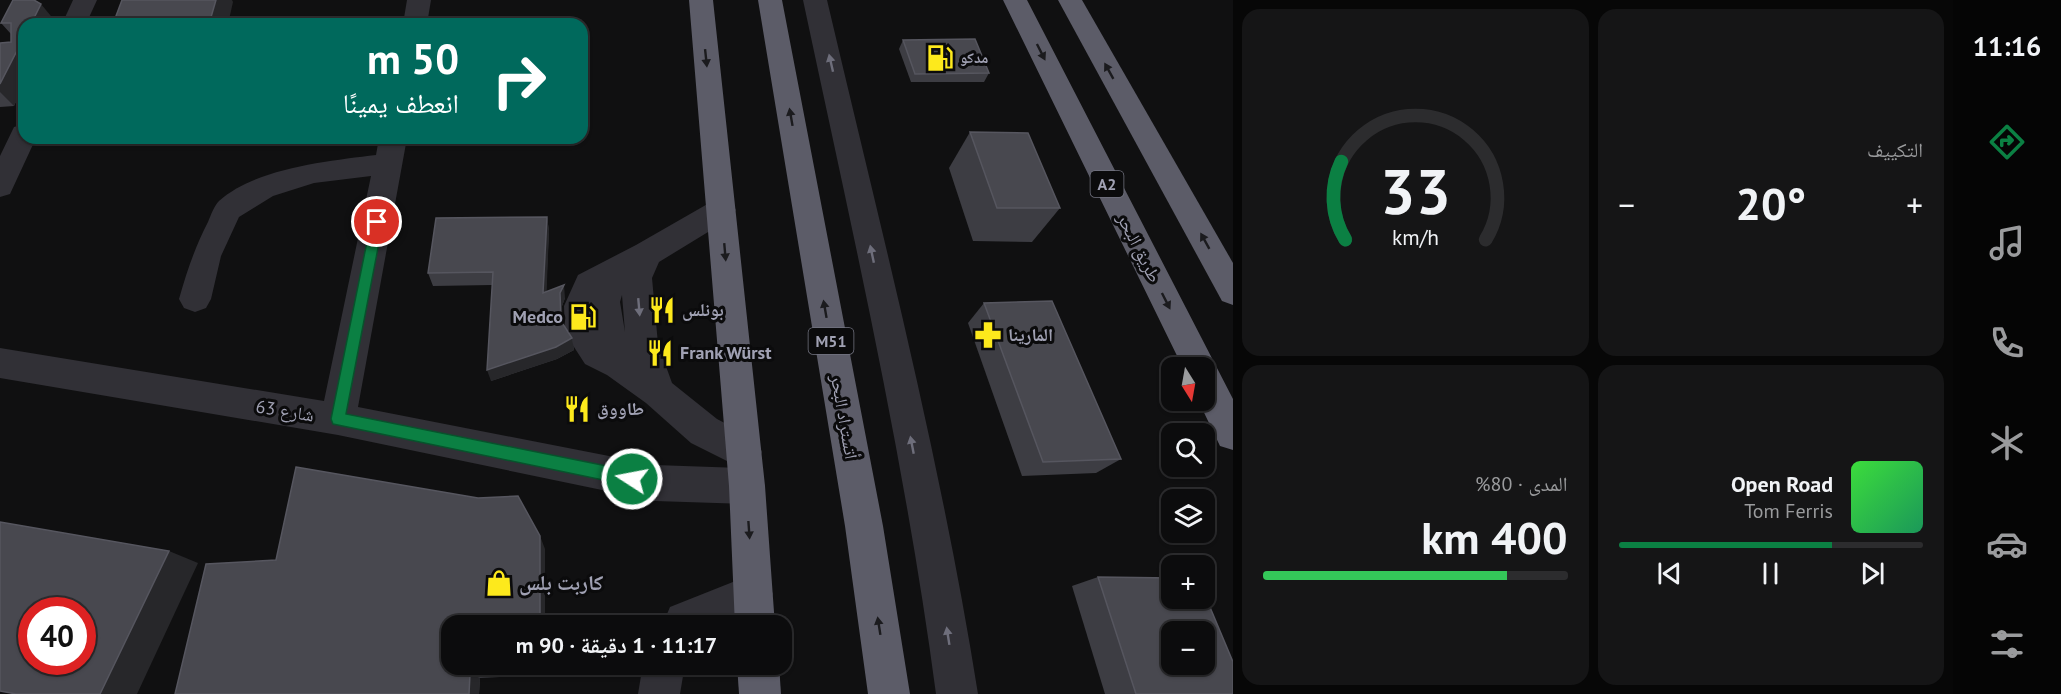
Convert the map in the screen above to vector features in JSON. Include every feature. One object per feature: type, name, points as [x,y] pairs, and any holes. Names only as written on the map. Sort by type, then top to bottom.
[{"type":"highway","points":[[701,0],[747,486],[754,610]]},
{"type":"highway","name":"أتستراد البحر","points":[[770,0],[864,526],[889,694]]},
{"type":"highway","name":"طريق البحر","points":[[1014,0],[1194,357]]},
{"type":"highway","points":[[1070,0],[1233,292]]},
{"type":"highway","points":[[1215,399],[1233,434]]},
{"type":"highway","points":[[759,675],[760,694]]},
{"type":"street","points":[[77,18],[85,0]]},
{"type":"street","points":[[416,18],[419,0]]},
{"type":"street","points":[[815,0],[897,371],[961,694]]},
{"type":"street","points":[[0,186],[19,144]]},
{"type":"street","points":[[195,299],[206,256],[228,210],[263,188],[390,151],[338,419]]},
{"type":"street","points":[[721,210],[647,254],[613,271],[604,302],[607,328],[619,365],[658,393],[704,432],[744,452]]},
{"type":"street","points":[[647,254],[636,278],[642,344],[658,393]]},
{"type":"street","name":"شارع 63","points":[[0,363],[338,419],[655,483],[747,486]]},
{"type":"street","points":[[722,615],[754,610]]},
{"type":"street","points":[[659,694],[662,675]]},
{"type":"building","points":[[13,0],[34,0],[41,4],[34,18],[18,18],[18,49],[0,84],[0,43],[11,42],[11,23],[1,23]]},
{"type":"building","points":[[122,0],[216,0],[211,18],[115,18]]},
{"type":"building","points":[[975,39],[989,73],[915,74],[903,40]]},
{"type":"building","points":[[970,132],[1028,133],[1060,208],[997,208]]},
{"type":"building","points":[[547,217],[543,293],[564,285],[560,293],[561,321],[572,338],[556,347],[487,370],[493,272],[428,273],[436,218]]},
{"type":"building","points":[[1052,301],[1121,459],[1043,462],[984,303]]},
{"type":"building","points":[[296,467],[478,498],[518,496],[540,536],[540,615],[441,615],[441,675],[470,675],[469,694],[175,694],[206,564],[276,560]]},
{"type":"building","points":[[0,522],[169,551],[100,694],[16,694],[0,691]]},
{"type":"building","points":[[1098,577],[1161,578],[1161,609],[1211,609],[1233,662],[1233,694],[1136,694]]},
{"type":"place","name":"مدكو","points":[[940,58]]},
{"type":"place","name":"بونلس","points":[[662,310]]},
{"type":"place","name":"Medco","points":[[583,317]]},
{"type":"place","name":"المارينا","points":[[988,335]]},
{"type":"place","name":"Frank Würst","points":[[660,353]]},
{"type":"place","name":"طاووق","points":[[577,409]]},
{"type":"place","name":"كاربت بلس","points":[[499,583]]},
{"type":"route","points":[[377,222],[338,419],[632,479]]}]
